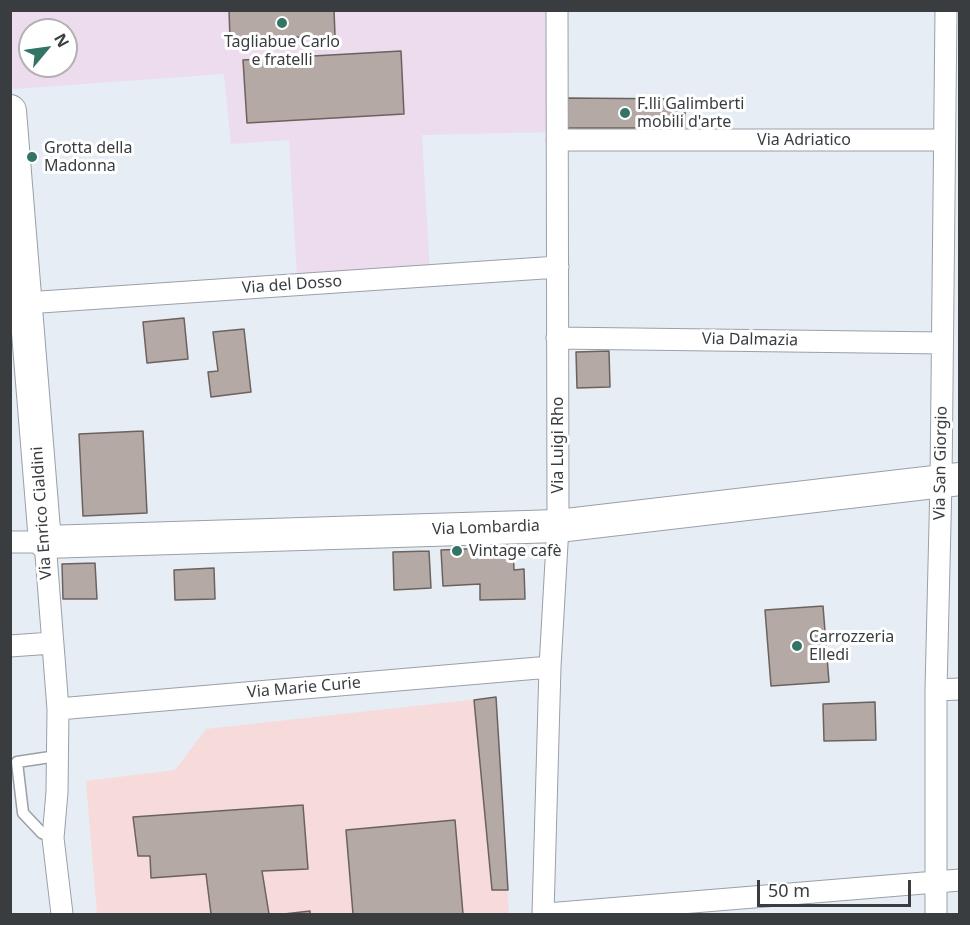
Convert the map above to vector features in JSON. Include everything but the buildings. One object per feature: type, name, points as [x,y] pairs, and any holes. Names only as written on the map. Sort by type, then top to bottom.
[{"type":"street","name":"Via Luigi Rho","points":[[545,915],[550,667],[558,526],[557,10]]},
{"type":"street","name":"Via San Giorgio","points":[[936,915],[936,690],[950,480],[942,343],[946,10]]},
{"type":"street","name":"Via Enrico Cialdini","points":[[10,111],[58,709],[54,838],[62,915]]},
{"type":"street","name":"Via Adriatico","points":[[557,140],[944,140]]},
{"type":"street","name":"Via del Dosso","points":[[26,303],[558,267]]},
{"type":"street","name":"Via Dalmazia","points":[[557,338],[942,343]]},
{"type":"street","name":"Via Lombardia","points":[[10,542],[558,526],[950,480]]},
{"type":"street","points":[[10,646],[52,643]]},
{"type":"street","name":"Via Marie Curie","points":[[58,709],[550,667]]},
{"type":"street","points":[[936,690],[960,688]]},
{"type":"street","points":[[545,915],[960,880]]},
{"type":"lane","points":[[54,838],[42,833],[23,813],[17,762],[57,756]]},
{"type":"shaded area","points":[[10,11],[553,11],[553,132],[422,135],[430,272],[297,277],[289,140],[231,144],[224,74],[13,89],[10,58]]},
{"type":"shaded area","points":[[496,697],[509,914],[97,914],[86,781],[175,770],[206,729]]},
{"type":"place","name":"Tagliabue Carlo e fratelli","points":[[282,23]]},
{"type":"place","name":"F.lli Galimberti mobili d'arte","points":[[625,113]]},
{"type":"place","name":"Grotta della Madonna","points":[[32,157]]},
{"type":"place","name":"Vintage cafè","points":[[457,551]]},
{"type":"place","name":"Carrozzeria Elledi","points":[[797,646]]}]
